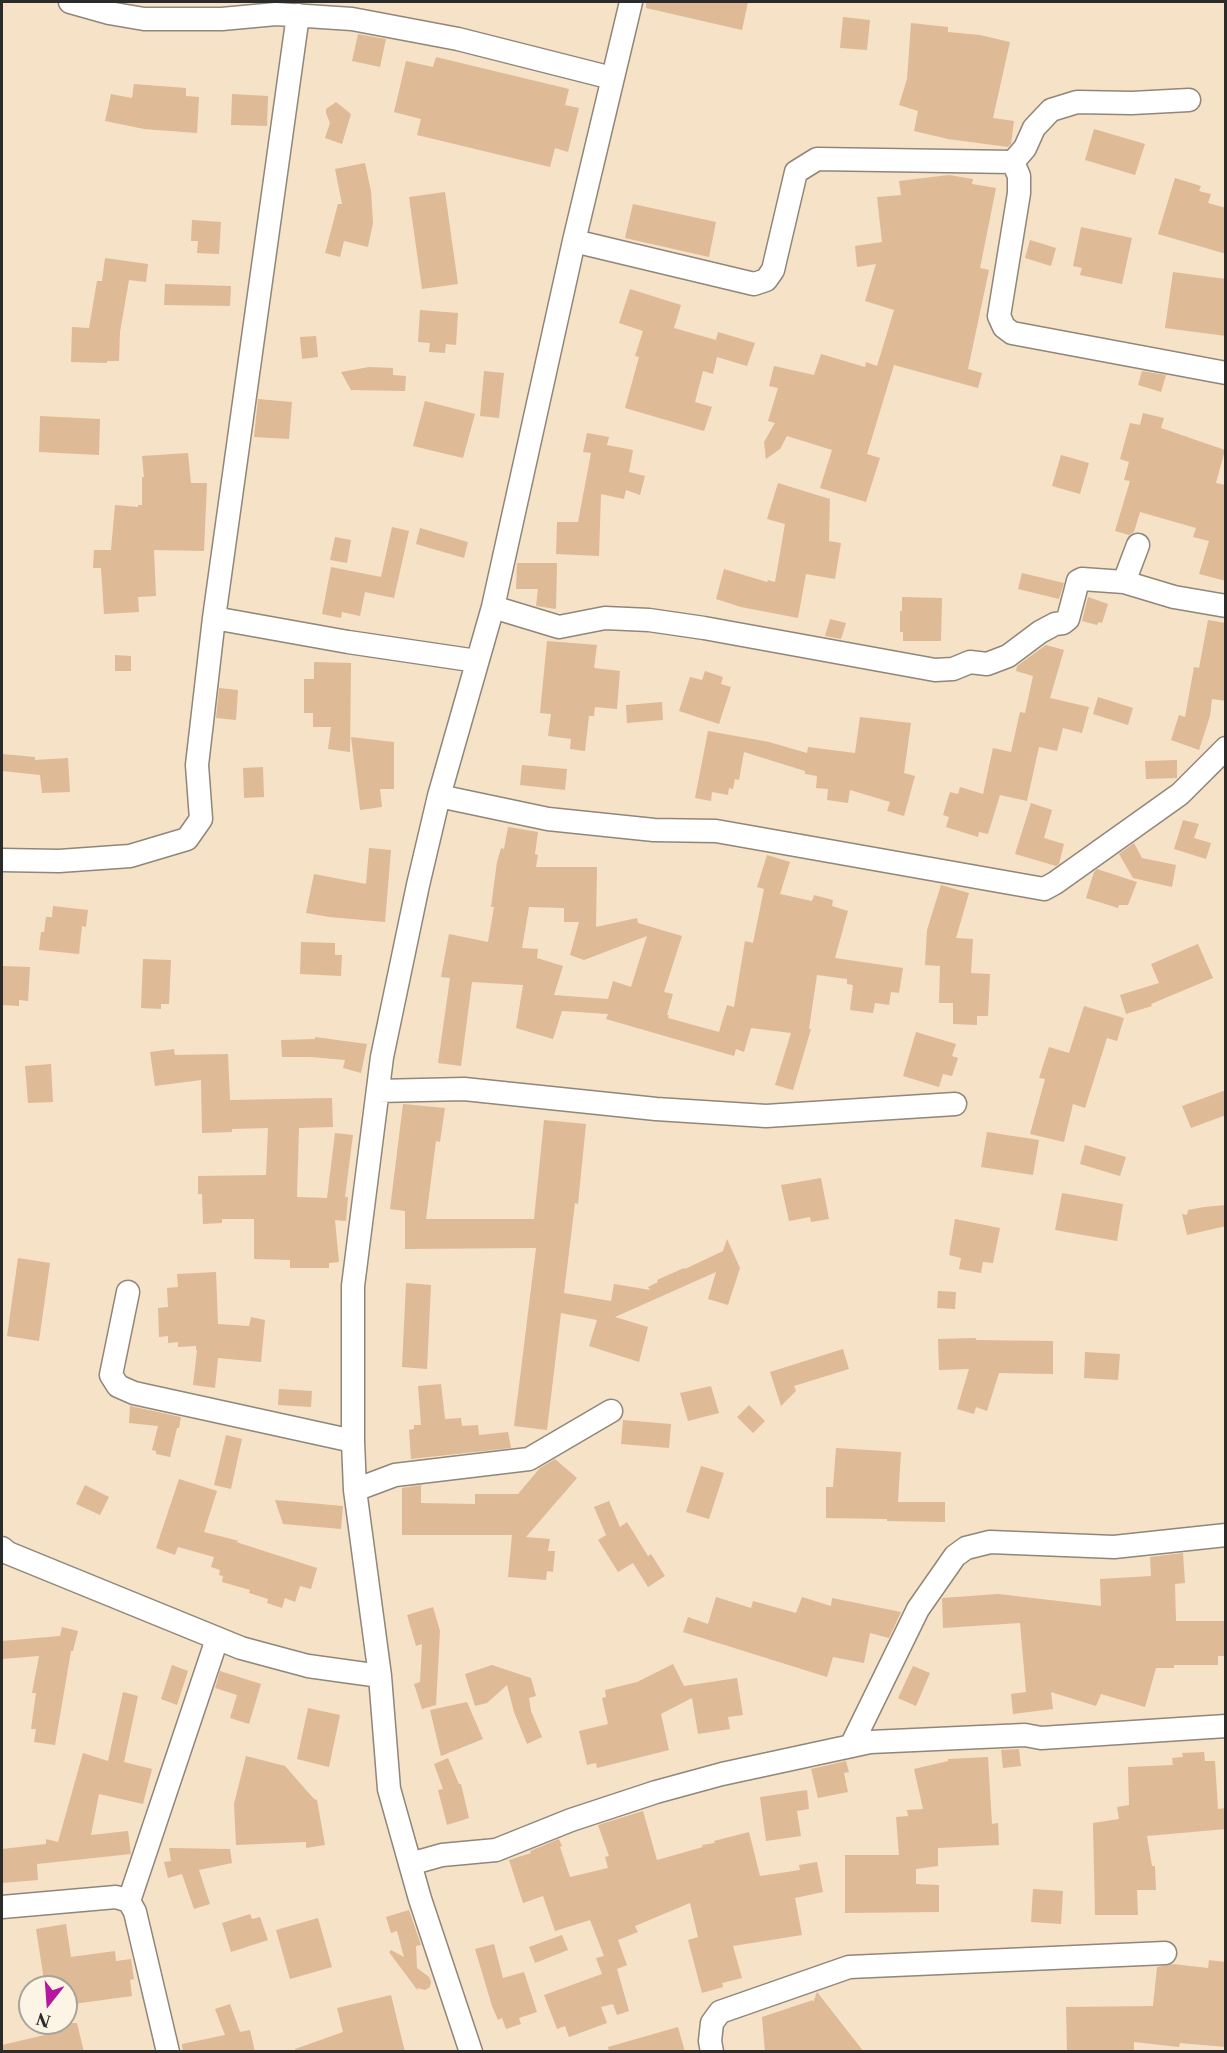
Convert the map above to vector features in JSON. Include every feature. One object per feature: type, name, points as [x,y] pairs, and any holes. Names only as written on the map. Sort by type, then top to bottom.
[{"type":"street","points":[[70,2],[109,13],[144,19],[222,19],[276,14],[352,19],[458,39],[612,78]]},
{"type":"street","points":[[470,2051],[420,1899],[389,1789],[380,1676],[355,1490],[353,1286],[382,1057],[413,908],[439,796],[493,607],[574,241],[631,2]]},
{"type":"street","points":[[2,860],[59,861],[130,856],[187,839],[201,819],[197,765],[214,618],[298,15]]},
{"type":"street","points":[[1013,162],[1025,148],[1034,128],[1051,110],[1077,102],[1132,103],[1189,100]]},
{"type":"street","points":[[574,241],[754,284],[766,280],[773,270],[795,172],[817,159],[1013,162]]},
{"type":"street","points":[[1013,162],[1019,176],[1019,193],[999,316],[1004,327],[1012,333],[1226,373]]},
{"type":"street","points":[[1124,582],[1138,545]]},
{"type":"street","points":[[493,607],[559,627],[605,618],[649,620],[935,670],[953,669],[970,662],[987,664],[1008,656],[1040,632],[1055,624],[1063,623],[1068,619],[1078,581],[1082,579],[1124,582],[1174,597],[1226,606]]},
{"type":"street","points":[[214,618],[348,642],[477,661]]},
{"type":"street","points":[[439,796],[548,819],[654,830],[716,831],[1044,889],[1180,794],[1226,748]]},
{"type":"street","points":[[378,1091],[464,1089],[656,1109],[766,1116],[955,1104]]},
{"type":"street","points":[[128,1292],[111,1375],[118,1386],[134,1393],[353,1441]]},
{"type":"street","points":[[355,1490],[395,1475],[529,1459],[611,1411]]},
{"type":"street","points":[[851,1746],[918,1609],[955,1556],[966,1548],[990,1542],[1114,1547],[1226,1535]]},
{"type":"street","points":[[4,1558],[241,1648],[308,1666],[380,1676]]},
{"type":"street","points":[[129,1901],[217,1639]]},
{"type":"street","points":[[410,1864],[442,1855],[496,1850],[571,1820],[656,1792],[722,1774],[851,1746],[880,1742],[1025,1735],[1041,1738],[1226,1726]]},
{"type":"street","points":[[2,1907],[116,1897],[129,1901],[135,1912],[168,2052]]},
{"type":"street","points":[[712,2052],[710,2041],[712,2023],[720,2012],[849,1967],[1165,1953]]},
{"type":"building","points":[[646,2],[748,2],[742,30],[646,8]]},
{"type":"building","points":[[843,17],[870,20],[867,50],[840,48]]},
{"type":"building","points":[[911,23],[948,27],[948,32],[980,35],[1010,42],[993,118],[1014,121],[1011,144],[1008,147],[948,139],[914,131],[918,111],[899,105],[907,79]]},
{"type":"building","points":[[358,34],[386,39],[380,67],[352,61]]},
{"type":"building","points":[[436,57],[569,89],[565,105],[579,108],[568,152],[555,148],[550,167],[417,135],[421,119],[394,112],[406,61],[433,67]]},
{"type":"building","points":[[134,84],[186,88],[186,96],[199,97],[197,133],[144,129],[105,121],[111,94],[132,98]]},
{"type":"building","points":[[232,94],[268,96],[267,126],[231,125]]},
{"type":"building","points":[[336,102],[351,114],[342,144],[325,138],[330,123],[326,109]]},
{"type":"building","points":[[1094,129],[1145,144],[1135,175],[1085,160]]},
{"type":"building","points":[[365,163],[371,191],[373,223],[368,247],[344,241],[340,257],[325,253],[338,204],[342,204],[335,169]]},
{"type":"building","points":[[949,175],[973,179],[972,184],[996,188],[980,268],[989,270],[968,369],[982,373],[978,388],[894,365],[867,454],[880,458],[866,502],[820,488],[832,450],[787,436],[780,449],[766,459],[764,442],[775,423],[768,421],[778,388],[769,386],[774,366],[814,375],[821,354],[865,367],[866,362],[877,366],[894,310],[865,301],[876,264],[857,267],[855,246],[882,242],[877,197],[901,195],[899,181]]},
{"type":"building","points":[[1175,178],[1201,186],[1199,191],[1211,194],[1208,203],[1226,208],[1226,254],[1158,234]]},
{"type":"building","points":[[445,192],[458,284],[422,289],[409,197]]},
{"type":"building","points":[[633,204],[716,222],[709,257],[625,238]]},
{"type":"building","points":[[192,220],[221,222],[219,254],[197,253],[198,241],[191,241]]},
{"type":"building","points":[[1081,227],[1132,238],[1122,284],[1080,275],[1082,268],[1073,266]]},
{"type":"building","points":[[1030,240],[1056,248],[1051,266],[1025,258]]},
{"type":"building","points":[[105,258],[148,264],[146,282],[129,280],[120,332],[119,361],[71,362],[72,327],[89,328],[97,281],[102,281]]},
{"type":"building","points":[[1173,272],[1226,279],[1226,336],[1165,328]]},
{"type":"building","points":[[165,284],[231,286],[230,306],[164,305]]},
{"type":"building","points":[[630,289],[681,305],[674,328],[716,340],[718,332],[755,343],[747,366],[717,357],[713,374],[703,371],[695,402],[712,407],[704,431],[625,408],[639,357],[635,356],[643,331],[619,323]]},
{"type":"building","points":[[420,310],[458,313],[456,345],[446,344],[445,353],[429,352],[430,343],[418,342]]},
{"type":"building","points":[[316,336],[318,357],[302,359],[300,337]]},
{"type":"building","points":[[369,367],[393,368],[393,375],[406,376],[405,391],[351,390],[341,372]]},
{"type":"building","points":[[484,371],[504,373],[499,418],[480,416]]},
{"type":"building","points":[[1142,371],[1166,375],[1161,392],[1138,385]]},
{"type":"building","points":[[258,399],[292,402],[289,439],[254,437]]},
{"type":"building","points":[[425,401],[475,414],[463,458],[413,446]]},
{"type":"building","points":[[1143,413],[1164,418],[1161,428],[1225,450],[1216,483],[1226,485],[1226,581],[1199,574],[1209,541],[1193,537],[1196,528],[1140,512],[1134,532],[1129,535],[1115,531],[1130,481],[1124,480],[1129,462],[1120,459],[1130,423],[1140,425]]},
{"type":"building","points":[[40,416],[100,419],[99,455],[39,452]]},
{"type":"building","points":[[587,433],[609,437],[607,445],[633,450],[629,472],[645,476],[640,495],[626,490],[624,499],[601,494],[599,556],[556,554],[557,522],[578,522],[591,453],[583,452]]},
{"type":"building","points":[[188,453],[191,483],[207,483],[204,551],[154,550],[156,596],[138,597],[139,612],[104,614],[101,568],[93,568],[94,550],[111,550],[115,505],[138,507],[142,505],[142,477],[144,477],[142,456]]},
{"type":"building","points":[[1061,455],[1089,463],[1080,494],[1052,486]]},
{"type":"building","points":[[778,483],[830,499],[829,541],[841,543],[835,579],[806,574],[798,618],[741,607],[716,599],[724,569],[767,582],[768,580],[775,582],[785,524],[767,519]]},
{"type":"building","points":[[392,527],[409,531],[394,598],[365,592],[360,616],[342,612],[341,618],[322,614],[331,567],[381,577]]},
{"type":"building","points":[[420,528],[468,542],[464,558],[416,544]]},
{"type":"building","points":[[335,537],[351,540],[347,563],[330,560]]},
{"type":"building","points":[[517,563],[557,563],[556,609],[536,606],[538,589],[516,589]]},
{"type":"building","points":[[1022,573],[1064,583],[1059,599],[1018,589]]},
{"type":"building","points":[[902,597],[942,598],[941,641],[903,641],[903,632],[900,632]]},
{"type":"building","points":[[1088,597],[1108,604],[1102,623],[1099,622],[1097,625],[1082,621]]},
{"type":"building","points":[[830,619],[846,623],[841,639],[825,636]]},
{"type":"building","points":[[1208,620],[1226,623],[1226,701],[1212,699],[1210,716],[1199,750],[1171,740],[1179,715],[1185,717],[1194,667],[1199,668]]},
{"type":"building","points":[[547,641],[597,645],[594,668],[620,671],[617,709],[595,707],[594,716],[589,716],[585,751],[570,749],[571,739],[548,736],[551,714],[540,713]]},
{"type":"building","points":[[1046,645],[1064,650],[1050,698],[1089,707],[1082,733],[1063,728],[1057,751],[1039,747],[1027,801],[1000,795],[988,834],[979,832],[978,837],[946,827],[949,817],[943,815],[950,792],[958,794],[960,787],[983,794],[993,748],[1011,752],[1020,712],[1025,713],[1033,676],[1016,671],[1017,666]]},
{"type":"building","points":[[115,655],[131,656],[131,671],[115,671]]},
{"type":"building","points":[[314,662],[351,663],[350,752],[328,749],[331,727],[313,727],[313,713],[304,713],[304,679],[314,679]]},
{"type":"building","points":[[705,671],[723,677],[721,684],[731,687],[719,724],[679,711],[690,677],[702,680]]},
{"type":"building","points":[[219,688],[238,690],[236,720],[216,718]]},
{"type":"building","points":[[1098,697],[1133,708],[1128,725],[1093,714]]},
{"type":"building","points":[[662,702],[663,720],[627,723],[626,705]]},
{"type":"building","points":[[860,717],[911,723],[904,773],[915,776],[904,816],[887,811],[890,802],[850,790],[848,803],[827,800],[828,789],[816,788],[817,776],[805,774],[805,771],[744,752],[739,780],[735,779],[733,789],[729,788],[728,795],[712,792],[711,801],[695,798],[708,731],[769,742],[807,753],[808,747],[855,753]]},
{"type":"building","points":[[351,737],[394,742],[394,789],[380,789],[382,807],[360,810]]},
{"type":"building","points":[[2,754],[35,757],[35,760],[68,758],[70,792],[42,793],[40,775],[2,771]]},
{"type":"building","points":[[1177,760],[1177,778],[1146,779],[1145,761]]},
{"type":"building","points":[[522,765],[567,769],[565,790],[520,785]]},
{"type":"building","points":[[263,767],[264,797],[244,798],[243,768]]},
{"type":"building","points":[[1031,803],[1052,810],[1044,838],[1064,844],[1059,864],[1056,866],[1015,854]]},
{"type":"building","points":[[1183,820],[1199,824],[1194,838],[1211,843],[1206,859],[1174,849]]},
{"type":"building","points":[[508,827],[538,832],[536,867],[597,867],[596,927],[637,918],[638,923],[682,936],[664,992],[673,994],[668,1018],[719,1032],[727,1005],[734,1007],[745,941],[753,943],[764,889],[757,887],[767,855],[790,862],[780,894],[812,901],[814,895],[833,900],[832,906],[848,911],[835,958],[903,968],[899,993],[891,992],[889,1005],[875,1003],[873,1013],[850,1010],[853,985],[847,984],[847,979],[817,975],[809,1029],[811,1029],[793,1090],[775,1085],[791,1033],[751,1028],[744,1052],[736,1049],[734,1056],[606,1019],[608,1014],[562,1011],[553,1039],[516,1028],[523,985],[472,982],[461,1066],[438,1063],[450,978],[441,977],[449,934],[488,942],[494,907],[491,907],[497,862],[501,848],[504,849]],"holes":[[[529,907],[564,908],[564,922],[579,922],[570,955],[584,960],[647,936],[631,987],[613,981],[608,999],[554,995],[563,966],[537,958],[538,949],[522,948]]]},
{"type":"building","points":[[1134,843],[1142,858],[1176,865],[1172,887],[1133,878],[1119,854]]},
{"type":"building","points":[[369,848],[391,850],[385,922],[306,913],[314,874],[366,884]]},
{"type":"building","points":[[1097,869],[1137,882],[1128,905],[1119,905],[1118,908],[1086,898]]},
{"type":"building","points":[[941,885],[969,893],[956,938],[973,939],[971,973],[990,974],[988,1016],[977,1016],[977,1025],[953,1024],[953,1003],[939,1003],[940,966],[925,965],[927,930]]},
{"type":"building","points":[[53,906],[88,910],[86,927],[82,926],[79,954],[39,950],[41,932],[44,932],[46,917],[52,917]]},
{"type":"building","points":[[301,942],[335,943],[335,955],[342,955],[341,976],[300,974]]},
{"type":"building","points":[[1198,944],[1213,978],[1151,1004],[1152,1006],[1126,1014],[1120,995],[1159,983],[1151,964]]},
{"type":"building","points":[[143,959],[171,960],[169,1004],[161,1004],[161,1009],[141,1008]]},
{"type":"building","points":[[2,966],[30,967],[28,1001],[19,1000],[19,1006],[2,1005]]},
{"type":"building","points":[[1084,1006],[1124,1018],[1117,1041],[1107,1038],[1085,1108],[1073,1104],[1064,1142],[1030,1134],[1045,1079],[1039,1078],[1049,1047],[1069,1053]]},
{"type":"building","points":[[916,1032],[956,1044],[952,1056],[958,1058],[952,1076],[943,1074],[939,1087],[903,1076]]},
{"type":"building","points":[[315,1037],[367,1044],[361,1073],[343,1068],[345,1060],[282,1057],[281,1040],[315,1039]]},
{"type":"building","points":[[174,1049],[175,1055],[228,1054],[230,1100],[332,1098],[333,1127],[299,1128],[297,1197],[327,1198],[335,1133],[353,1135],[345,1197],[348,1197],[346,1221],[335,1220],[339,1262],[329,1263],[329,1268],[290,1268],[290,1260],[254,1259],[254,1219],[222,1219],[222,1223],[203,1224],[202,1194],[198,1194],[198,1176],[266,1175],[268,1128],[202,1133],[201,1080],[155,1086],[150,1052]]},
{"type":"building","points":[[51,1064],[53,1102],[28,1103],[25,1066]]},
{"type":"building","points":[[1226,1090],[1226,1115],[1191,1128],[1182,1106]]},
{"type":"building","points":[[403,1104],[445,1108],[440,1142],[436,1141],[426,1219],[534,1219],[544,1120],[586,1124],[578,1204],[575,1203],[564,1293],[611,1301],[614,1284],[650,1290],[648,1287],[658,1282],[657,1280],[723,1251],[727,1239],[740,1268],[728,1305],[708,1299],[716,1272],[615,1317],[648,1327],[639,1362],[589,1346],[597,1320],[561,1313],[547,1430],[514,1426],[536,1248],[405,1249],[405,1211],[390,1209]]},
{"type":"building","points":[[987,1132],[1039,1140],[1033,1175],[981,1167]]},
{"type":"building","points":[[1085,1145],[1126,1157],[1120,1176],[1080,1164]]},
{"type":"building","points":[[821,1178],[829,1219],[811,1222],[810,1217],[789,1221],[781,1185]]},
{"type":"building","points":[[1062,1193],[1123,1204],[1117,1241],[1055,1230]]},
{"type":"building","points":[[1226,1205],[1226,1226],[1187,1235],[1182,1214],[1187,1215],[1188,1210]]},
{"type":"building","points":[[955,1219],[1000,1228],[993,1263],[983,1262],[981,1273],[959,1269],[961,1258],[949,1255]]},
{"type":"building","points":[[18,1258],[50,1263],[39,1341],[7,1336]]},
{"type":"building","points":[[216,1272],[218,1324],[249,1326],[251,1317],[265,1320],[261,1362],[218,1358],[215,1388],[193,1385],[196,1346],[178,1347],[178,1342],[168,1343],[168,1336],[159,1337],[158,1308],[168,1307],[167,1288],[178,1287],[177,1274]]},
{"type":"building","points":[[406,1283],[431,1285],[427,1369],[402,1367]]},
{"type":"building","points":[[938,1291],[956,1292],[955,1309],[937,1308]]},
{"type":"building","points":[[976,1338],[976,1340],[1053,1341],[1053,1374],[999,1373],[987,1411],[976,1407],[974,1414],[957,1409],[969,1369],[939,1370],[938,1339]]},
{"type":"building","points":[[843,1349],[849,1369],[794,1386],[796,1391],[781,1406],[770,1372]]},
{"type":"building","points":[[1085,1352],[1120,1354],[1118,1380],[1084,1378]]},
{"type":"building","points":[[441,1384],[445,1419],[461,1418],[462,1426],[478,1425],[479,1435],[508,1432],[511,1448],[411,1459],[409,1430],[414,1429],[414,1425],[421,1425],[418,1386]]},
{"type":"building","points":[[711,1386],[719,1413],[688,1421],[680,1393]]},
{"type":"building","points":[[279,1389],[312,1391],[311,1407],[278,1405]]},
{"type":"building","points":[[749,1405],[765,1421],[753,1433],[737,1417]]},
{"type":"building","points":[[130,1406],[181,1417],[170,1457],[156,1454],[156,1451],[152,1450],[158,1426],[129,1423]]},
{"type":"building","points":[[623,1420],[671,1424],[669,1448],[621,1444]]},
{"type":"building","points":[[226,1435],[242,1439],[231,1489],[214,1485]]},
{"type":"building","points":[[836,1448],[901,1452],[898,1502],[945,1502],[945,1522],[826,1518],[826,1487],[833,1487]]},
{"type":"building","points":[[555,1459],[577,1478],[526,1537],[550,1539],[548,1551],[555,1551],[553,1572],[547,1571],[546,1580],[508,1577],[512,1535],[402,1535],[402,1488],[421,1485],[421,1503],[475,1504],[475,1494],[518,1494],[540,1468]]},
{"type":"building","points":[[701,1466],[724,1473],[709,1519],[686,1512]]},
{"type":"building","points":[[179,1479],[217,1491],[204,1532],[239,1541],[236,1542],[317,1568],[311,1589],[300,1586],[295,1602],[285,1598],[282,1608],[267,1603],[268,1599],[249,1593],[250,1590],[222,1582],[223,1576],[219,1575],[220,1570],[211,1567],[214,1557],[178,1547],[175,1555],[156,1548]]},
{"type":"building","points":[[85,1485],[109,1497],[100,1515],[76,1504]]},
{"type":"building","points":[[275,1500],[343,1506],[341,1529],[283,1524]]},
{"type":"building","points":[[609,1501],[620,1527],[627,1522],[648,1556],[651,1554],[665,1576],[648,1587],[633,1563],[618,1572],[598,1540],[606,1535],[594,1507]]},
{"type":"building","points":[[1183,1553],[1185,1583],[1175,1584],[1176,1621],[1226,1621],[1226,1656],[1218,1656],[1218,1665],[1174,1665],[1174,1668],[1156,1668],[1145,1707],[1101,1694],[1096,1706],[1051,1692],[1053,1709],[1013,1714],[1011,1694],[1026,1692],[1020,1623],[943,1628],[942,1598],[998,1594],[1101,1606],[1100,1579],[1151,1576],[1150,1557]]},
{"type":"building","points":[[716,1597],[751,1608],[753,1601],[796,1613],[802,1597],[831,1606],[832,1598],[901,1612],[889,1638],[870,1633],[864,1663],[833,1657],[827,1677],[683,1632],[688,1617],[708,1624]]},
{"type":"building","points":[[433,1607],[440,1631],[436,1705],[422,1709],[414,1684],[420,1682],[422,1644],[416,1646],[407,1615]]},
{"type":"building","points":[[62,1627],[78,1631],[73,1651],[71,1651],[55,1745],[34,1742],[36,1729],[31,1729],[36,1693],[32,1693],[39,1656],[2,1659],[2,1641],[60,1636]]},
{"type":"building","points":[[673,1664],[684,1686],[737,1678],[743,1715],[728,1717],[730,1729],[698,1734],[692,1698],[661,1714],[669,1750],[597,1768],[596,1763],[587,1765],[579,1731],[608,1724],[602,1698],[606,1697],[605,1690],[637,1682]]},
{"type":"building","points":[[172,1665],[188,1671],[177,1705],[161,1699]]},
{"type":"building","points":[[492,1665],[531,1678],[536,1696],[529,1698],[531,1711],[542,1737],[527,1744],[514,1712],[507,1685],[487,1703],[475,1706],[465,1674]]},
{"type":"building","points":[[913,1666],[930,1673],[916,1706],[898,1698]]},
{"type":"building","points":[[220,1671],[261,1684],[249,1724],[230,1718],[237,1695],[215,1688]]},
{"type":"building","points":[[123,1692],[138,1696],[124,1762],[152,1769],[143,1804],[99,1794],[91,1835],[128,1831],[131,1854],[37,1864],[38,1880],[2,1883],[2,1849],[46,1844],[46,1839],[58,1842],[83,1753],[108,1761]]},
{"type":"building","points":[[467,1702],[483,1739],[441,1756],[430,1710]]},
{"type":"building","points":[[308,1708],[340,1715],[329,1767],[297,1759]]},
{"type":"building","points":[[1019,1749],[1021,1766],[1003,1768],[1001,1750]]},
{"type":"building","points":[[1204,1752],[1205,1761],[1215,1761],[1218,1809],[1226,1808],[1226,1829],[1147,1836],[1152,1866],[1155,1866],[1156,1890],[1137,1890],[1138,1915],[1095,1915],[1093,1823],[1119,1819],[1117,1807],[1129,1805],[1128,1767],[1173,1765],[1172,1758],[1183,1757],[1182,1753]]},
{"type":"building","points":[[246,1756],[285,1766],[317,1800],[325,1845],[306,1848],[306,1842],[236,1845],[234,1804]]},
{"type":"building","points":[[988,1757],[992,1824],[998,1823],[999,1845],[938,1848],[938,1866],[916,1869],[916,1884],[939,1885],[939,1912],[845,1913],[845,1855],[899,1855],[896,1817],[908,1816],[907,1810],[923,1809],[914,1769],[948,1761],[948,1759]]},
{"type":"building","points":[[448,1758],[461,1784],[469,1818],[447,1825],[438,1790],[443,1789],[434,1764]]},
{"type":"building","points":[[846,1761],[849,1772],[844,1773],[848,1792],[818,1798],[811,1769]]},
{"type":"building","points":[[807,1790],[809,1809],[797,1811],[801,1836],[766,1841],[760,1797]]},
{"type":"building","points":[[643,1811],[657,1860],[749,1832],[760,1876],[800,1870],[799,1865],[817,1862],[823,1892],[795,1898],[802,1935],[733,1946],[742,1978],[722,1983],[723,1987],[702,1993],[688,1940],[698,1937],[690,1903],[635,1926],[638,1932],[618,1940],[627,1965],[617,1969],[629,2011],[617,2015],[613,2004],[601,2007],[607,2023],[569,2037],[565,2026],[557,2029],[544,1995],[602,1974],[596,1958],[604,1956],[590,1920],[555,1931],[543,1896],[523,1903],[509,1860],[531,1853],[530,1851],[559,1839],[570,1877],[608,1868],[605,1857],[609,1856],[598,1825]]},
{"type":"building","points":[[169,1848],[230,1849],[232,1863],[199,1870],[210,1904],[194,1909],[182,1874],[168,1878],[164,1862],[171,1861]]},
{"type":"building","points":[[1033,1889],[1063,1891],[1061,1924],[1031,1922]]},
{"type":"building","points":[[409,1910],[421,1945],[416,1946],[417,1968],[429,1977],[431,1982],[430,1987],[425,1990],[417,1988],[418,1991],[389,1952],[391,1950],[404,1957],[397,1931],[391,1933],[386,1917]]},
{"type":"building","points":[[250,1914],[252,1919],[260,1917],[268,1940],[231,1952],[222,1923]]},
{"type":"building","points":[[318,1918],[332,1967],[290,1979],[276,1930]]},
{"type":"building","points":[[66,1924],[71,1957],[115,1951],[116,1961],[131,1959],[134,1979],[130,1980],[132,1996],[78,2003],[78,1975],[43,1975],[36,1929]]},
{"type":"building","points":[[562,1935],[568,1950],[535,1963],[529,1947]]},
{"type":"building","points":[[494,1944],[503,1978],[524,1972],[537,2012],[519,2018],[521,2024],[506,2029],[502,2018],[498,2020],[492,2006],[475,1949]]},
{"type":"building","points":[[1209,1960],[1226,1962],[1226,2047],[1180,2043],[1179,2047],[1134,2042],[1134,2052],[1067,2052],[1066,2007],[1153,2006],[1157,1967],[1173,1964],[1208,1968]]},
{"type":"building","points":[[817,1992],[864,2052],[765,2052],[762,2017],[813,2000],[813,2003]]},
{"type":"building","points":[[391,1995],[405,2052],[296,2052],[295,2049],[343,2032],[337,2008]]},
{"type":"building","points":[[230,2004],[240,2032],[250,2030],[255,2052],[183,2052],[182,2044],[225,2035],[215,2009]]},
{"type":"building","points":[[78,2027],[84,2052],[2,2052],[2,2045],[45,2035],[78,2035]]},
{"type":"building","points":[[678,2027],[685,2052],[609,2052],[608,2047]]}]
